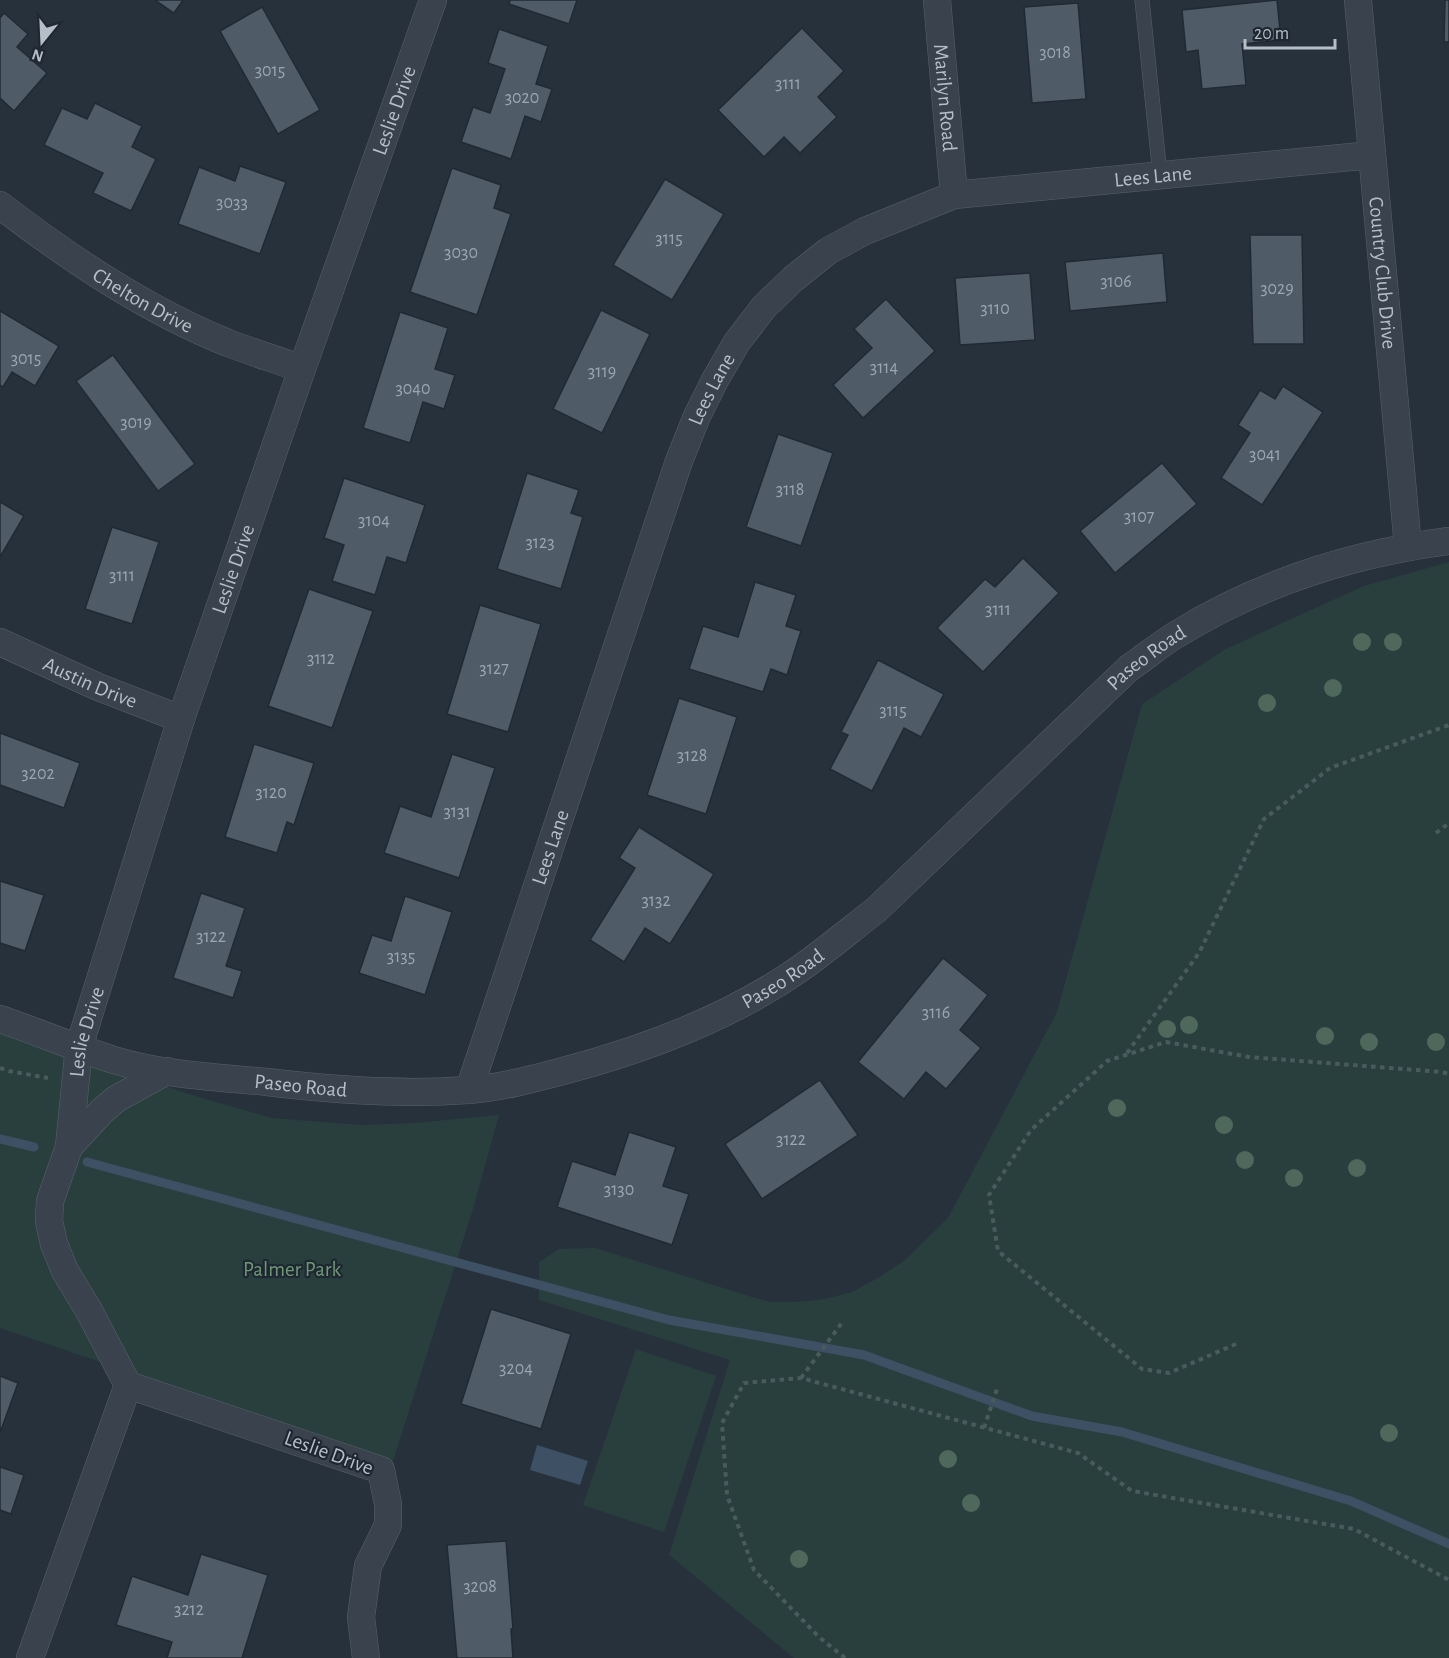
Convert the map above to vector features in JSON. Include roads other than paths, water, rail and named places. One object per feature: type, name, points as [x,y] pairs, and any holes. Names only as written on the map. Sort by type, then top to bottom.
[{"type":"street","name":"Marilyn Road","points":[[937,0],[954,195]]},
{"type":"street","name":"Country Club Drive","points":[[1358,0],[1408,546]]},
{"type":"street","name":"Leslie Drive","points":[[366,1658],[361,1617],[368,1566],[388,1525],[388,1504],[381,1470],[128,1385],[88,1309],[64,1271],[54,1244],[49,1221],[50,1201],[69,1146],[79,1047],[181,719],[430,1]]},
{"type":"street","name":"Lees Lane","points":[[469,1090],[680,461],[697,416],[715,380],[737,342],[764,307],[793,279],[828,252],[865,231],[954,195],[1372,155]]},
{"type":"street","name":"Chelton Drive","points":[[0,205],[73,258],[179,320],[228,342],[302,369]]},
{"type":"street","name":"Paseo Road","points":[[0,1019],[116,1060],[167,1071],[332,1089],[469,1090],[541,1077],[654,1044],[761,992],[806,965],[876,910],[1129,668],[1173,636],[1226,606],[1298,575],[1356,557],[1408,546],[1449,541]]},
{"type":"street","name":"Austin Drive","points":[[0,642],[98,687],[181,719]]},
{"type":"street","name":"Leslie Drive","points":[[69,1146],[116,1099],[167,1071]]},
{"type":"street","points":[[30,1658],[128,1385]]},
{"type":"lane","points":[[1142,0],[1160,175]]},
{"type":"water","points":[[537,1445],[588,1461],[580,1485],[530,1470]]},
{"type":"waterway","points":[[0,1139],[34,1147]]},
{"type":"waterway","points":[[87,1162],[669,1320],[864,1355],[1032,1416],[1122,1432],[1351,1501],[1449,1544]]},
{"type":"park label","name":"Palmer Park","points":[[292,1269]]}]
